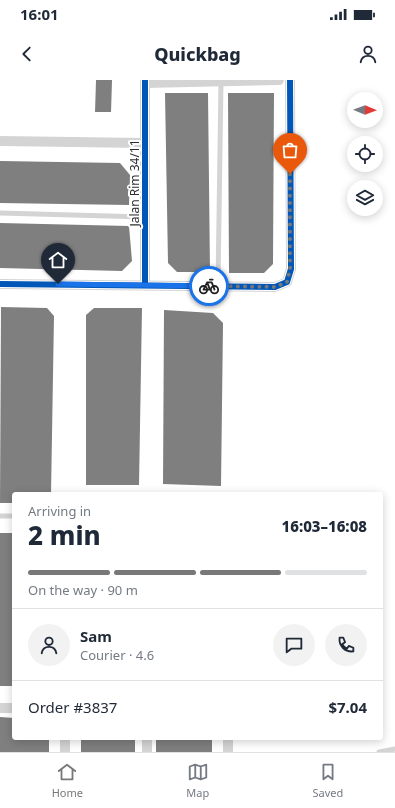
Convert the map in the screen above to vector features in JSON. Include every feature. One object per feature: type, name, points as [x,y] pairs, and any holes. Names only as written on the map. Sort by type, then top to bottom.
[{"type":"street","points":[[145,81],[279,80]]},
{"type":"street","points":[[0,284],[275,287],[287,282],[290,269],[290,80]]},
{"type":"street","name":"Jalan Rim 34/11","points":[[144,285],[145,81]]},
{"type":"street","points":[[0,141],[145,143]]},
{"type":"street","points":[[0,708],[12,708]]},
{"type":"street","points":[[65,740],[65,752]]},
{"type":"street","points":[[147,740],[147,752]]},
{"type":"street","points":[[228,740],[228,752]]},
{"type":"lane","points":[[218,286],[221,81]]},
{"type":"lane","points":[[0,213],[144,217]]},
{"type":"lane","points":[[0,516],[12,516]]},
{"type":"lane","points":[[379,752],[395,749]]},
{"type":"building","points":[[96,80],[112,80],[111,112],[95,112]]},
{"type":"building","points":[[165,93],[208,93],[210,272],[177,272],[168,263]]},
{"type":"building","points":[[228,93],[274,93],[273,264],[264,273],[229,273]]},
{"type":"building","points":[[0,161],[120,163],[130,175],[129,205],[0,203]]},
{"type":"building","points":[[0,223],[129,226],[132,261],[122,271],[0,268]]},
{"type":"building","points":[[1,307],[47,308],[54,316],[51,492],[12,492],[12,503],[0,503]]},
{"type":"building","points":[[94,308],[142,308],[139,485],[86,485],[86,315]]},
{"type":"building","points":[[164,310],[213,313],[223,323],[221,486],[163,484]]},
{"type":"building","points":[[0,533],[12,533],[12,686],[0,686]]},
{"type":"building","points":[[0,717],[12,718],[12,740],[49,740],[49,752],[0,752]]},
{"type":"building","points":[[81,740],[135,740],[135,752],[81,752]]},
{"type":"building","points":[[156,740],[212,740],[212,752],[156,752]]},
{"type":"cycle path","points":[[145,80],[145,285]]},
{"type":"cycle path","points":[[0,284],[275,287],[287,282],[291,269],[290,80]]},
{"type":"way so far","points":[[209,286],[275,287],[287,282],[290,269],[290,174]]},
{"type":"route","points":[[58,284],[209,286]]}]
